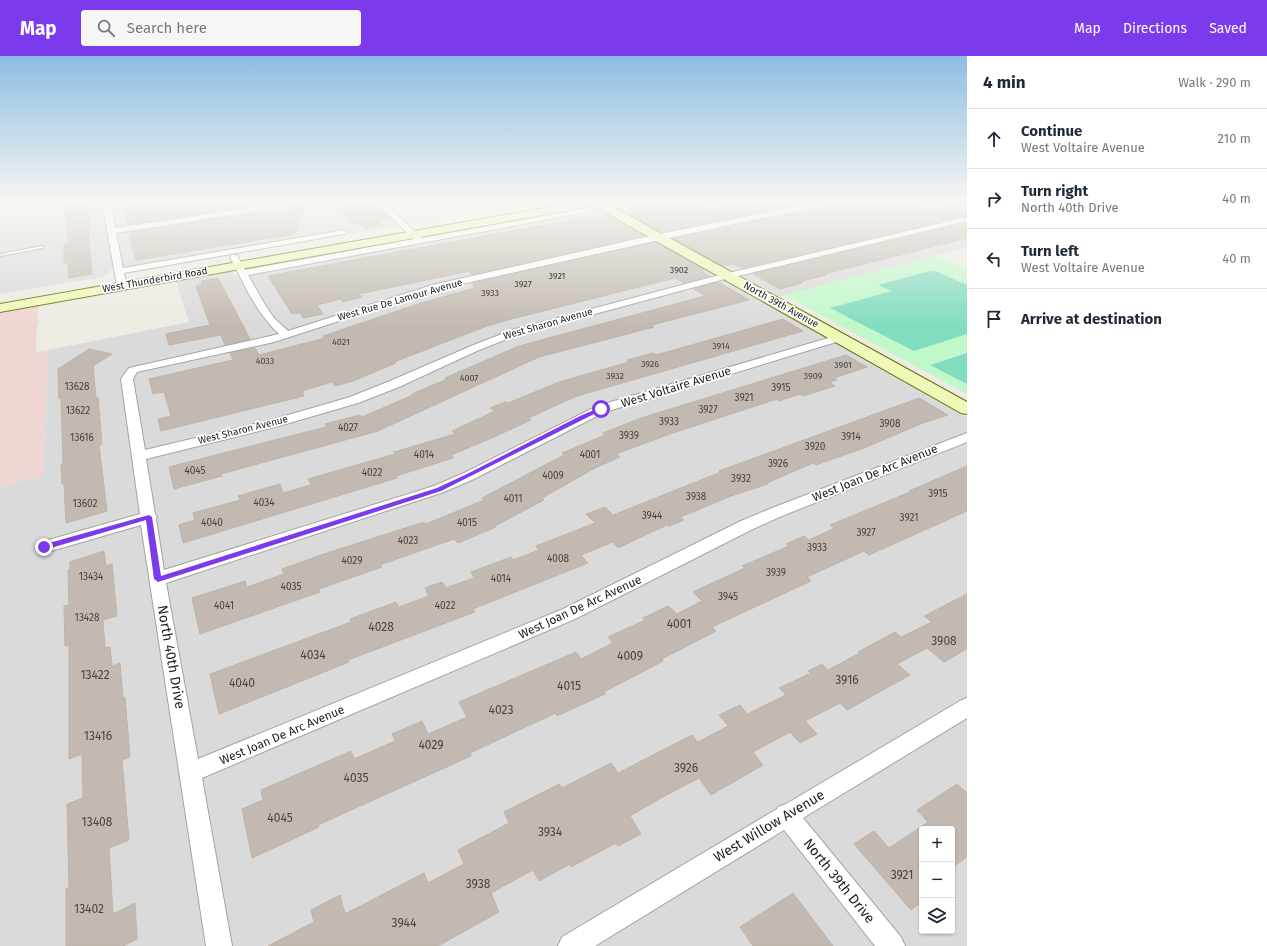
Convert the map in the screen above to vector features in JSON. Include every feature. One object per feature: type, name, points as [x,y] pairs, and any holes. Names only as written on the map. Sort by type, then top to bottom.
[{"type":"main road","name":"West Thunderbird Road","points":[[239,265],[318,243]]},
{"type":"main road","name":"West Thunderbird Road","points":[[0,298],[120,278],[239,265],[366,243]]},
{"type":"main road","name":"North 39th Avenue","points":[[669,243],[967,409]]},
{"type":"main road","name":"West Thunderbird Road","points":[[0,308],[120,278]]},
{"type":"street","points":[[113,243],[120,278]]},
{"type":"street","name":"West Thunderbird Road","points":[[120,278],[291,243]]},
{"type":"street","name":"West Rue De Lamour Avenue","points":[[133,370],[287,335],[432,288],[634,243]]},
{"type":"street","name":"West Sharon Avenue","points":[[139,456],[354,400],[487,342],[516,332],[729,276],[869,243]]},
{"type":"street","points":[[239,265],[270,320],[287,335]]},
{"type":"street","name":"West Voltaire Avenue","points":[[158,579],[439,489],[469,476],[601,409],[839,338]]},
{"type":"street","name":"North 40th Drive","points":[[133,370],[127,379],[158,579],[219,946]]},
{"type":"street","name":"West Joan De Arc Avenue","points":[[190,772],[569,614],[777,512],[967,437]]},
{"type":"street","points":[[44,547],[149,517]]},
{"type":"street","name":"West Willow Avenue","points":[[571,946],[967,707]]},
{"type":"street","name":"North 39th Drive","points":[[786,815],[892,946]]},
{"type":"lane","points":[[1,255],[42,247]]},
{"type":"shaded area","points":[[0,243],[273,243],[110,270],[109,273],[102,277],[0,294]]},
{"type":"shaded area","points":[[420,243],[659,243],[967,417],[967,946],[0,946],[0,487],[43,475],[48,350],[189,322],[176,281],[232,271],[234,276]]},
{"type":"shaded area","points":[[679,243],[967,243],[967,247],[778,297]]},
{"type":"shaded area","points":[[39,304],[37,321],[39,321],[39,323],[37,324],[36,344],[38,345],[36,346],[36,352],[48,350],[43,475],[0,487],[0,311]]},
{"type":"green space","points":[[934,256],[967,269],[967,394],[784,295]]},
{"type":"green space","points":[[930,271],[938,272],[967,285],[967,334],[914,351],[830,308],[892,291],[878,285]]},
{"type":"green space","points":[[967,353],[967,384],[930,365]]},
{"type":"building","points":[[68,243],[89,243],[92,274],[69,278],[67,262],[64,263],[64,244],[68,244]]},
{"type":"building","points":[[131,243],[243,243],[136,260]]},
{"type":"building","points":[[448,243],[615,243],[471,275],[470,271],[359,294],[362,297],[343,302],[341,299],[317,305],[323,314],[303,318],[300,313],[292,314],[268,276]]},
{"type":"building","points":[[653,243],[656,243],[704,270],[701,271],[709,276],[684,283],[675,278],[511,319],[487,326],[394,362],[396,363],[353,381],[335,386],[332,382],[302,391],[304,396],[161,431],[158,419],[171,416],[164,392],[153,394],[149,379],[233,360],[230,353],[255,348],[259,355],[325,338],[323,336],[415,305],[474,288],[473,283]]},
{"type":"building","points":[[680,243],[852,243],[742,268],[733,264],[723,266]]},
{"type":"building","points":[[885,243],[949,243],[824,274],[826,275],[780,289],[753,274]]},
{"type":"building","points":[[218,278],[250,339],[225,345],[221,335],[169,345],[166,334],[210,325],[196,286],[202,284],[201,281]]},
{"type":"building","points":[[718,282],[749,300],[652,325],[654,327],[539,357],[378,431],[221,474],[222,476],[174,489],[169,467],[326,427],[325,424],[360,415],[362,417],[447,379],[445,378],[519,346],[705,296],[694,289]]},
{"type":"building","points":[[783,319],[803,331],[577,396],[528,418],[531,420],[451,455],[453,458],[396,476],[397,478],[183,543],[179,525],[195,520],[193,513],[240,500],[238,496],[280,484],[283,493],[311,485],[308,479],[395,454],[394,452],[455,434],[452,431],[495,411],[490,408],[505,402],[508,403],[559,382],[629,362],[627,360],[653,353],[656,355]]},
{"type":"building","points":[[89,349],[112,354],[93,366],[96,398],[98,397],[102,444],[99,445],[107,511],[66,523],[64,484],[62,484],[61,464],[63,464],[61,398],[59,399],[58,369]]},
{"type":"building","points":[[846,355],[867,367],[834,378],[837,380],[829,382],[835,386],[803,396],[800,394],[779,401],[777,399],[670,434],[616,454],[620,457],[595,468],[542,498],[544,500],[495,526],[496,527],[458,543],[454,539],[380,565],[382,567],[319,589],[320,592],[200,634],[192,598],[245,581],[247,587],[284,574],[282,569],[324,554],[424,522],[426,524],[484,500],[482,498],[564,455],[562,453],[605,435],[603,433],[641,418]]},
{"type":"building","points":[[919,398],[948,415],[923,423],[864,448],[816,465],[813,463],[767,483],[768,484],[731,496],[681,517],[684,520],[669,526],[667,525],[618,548],[613,542],[581,555],[588,563],[473,609],[475,612],[348,660],[349,662],[219,714],[210,674],[351,622],[350,619],[396,602],[399,607],[429,596],[425,588],[442,582],[446,588],[474,578],[471,572],[511,557],[513,560],[539,550],[536,546],[595,523],[586,514],[605,507],[613,515],[721,472],[719,471]]},
{"type":"building","points":[[967,466],[967,511],[869,555],[864,551],[807,577],[811,581],[712,627],[716,631],[662,659],[663,661],[604,692],[605,694],[557,716],[556,713],[470,753],[471,756],[318,825],[319,827],[252,858],[242,809],[263,800],[261,790],[351,751],[354,759],[395,741],[392,734],[422,721],[428,734],[467,717],[459,702],[576,652],[581,659],[613,643],[608,637],[645,620],[643,618],[668,606],[677,614],[702,601],[693,592],[745,568],[742,566],[789,546],[786,544],[804,536],[809,540],[835,528],[830,525],[910,492],[909,491]]},
{"type":"building","points":[[104,551],[106,566],[112,564],[117,616],[103,620],[105,648],[110,647],[112,666],[120,663],[123,698],[125,697],[130,757],[122,760],[129,840],[109,848],[113,914],[135,903],[137,939],[123,946],[66,946],[66,889],[69,888],[67,804],[83,798],[82,754],[69,759],[69,645],[65,646],[64,606],[69,605],[68,570],[70,569],[70,562]]},
{"type":"building","points":[[967,594],[967,649],[944,662],[927,648],[897,664],[910,675],[847,710],[840,703],[805,721],[817,734],[800,743],[790,732],[753,752],[763,765],[711,795],[699,778],[659,799],[630,816],[641,834],[618,846],[616,843],[571,867],[570,864],[539,881],[533,870],[491,893],[499,912],[438,946],[268,946],[314,922],[311,910],[340,895],[345,914],[424,873],[428,883],[464,864],[458,850],[509,823],[504,812],[559,784],[562,788],[611,763],[618,773],[692,735],[698,742],[728,726],[719,715],[740,705],[747,714],[786,695],[779,688],[811,673],[808,671],[822,664],[828,670],[895,632],[901,637],[932,622],[924,616]]},
{"type":"building","points":[[957,784],[967,793],[967,857],[955,866],[955,826],[922,826],[928,822],[917,810]]},
{"type":"building","points":[[919,828],[919,904],[911,910],[854,844],[874,831],[889,848]]},
{"type":"building","points":[[793,893],[833,946],[753,946],[740,927]]},
{"type":"route","points":[[44,547],[149,517],[158,579],[439,489],[469,476],[601,409]]}]
